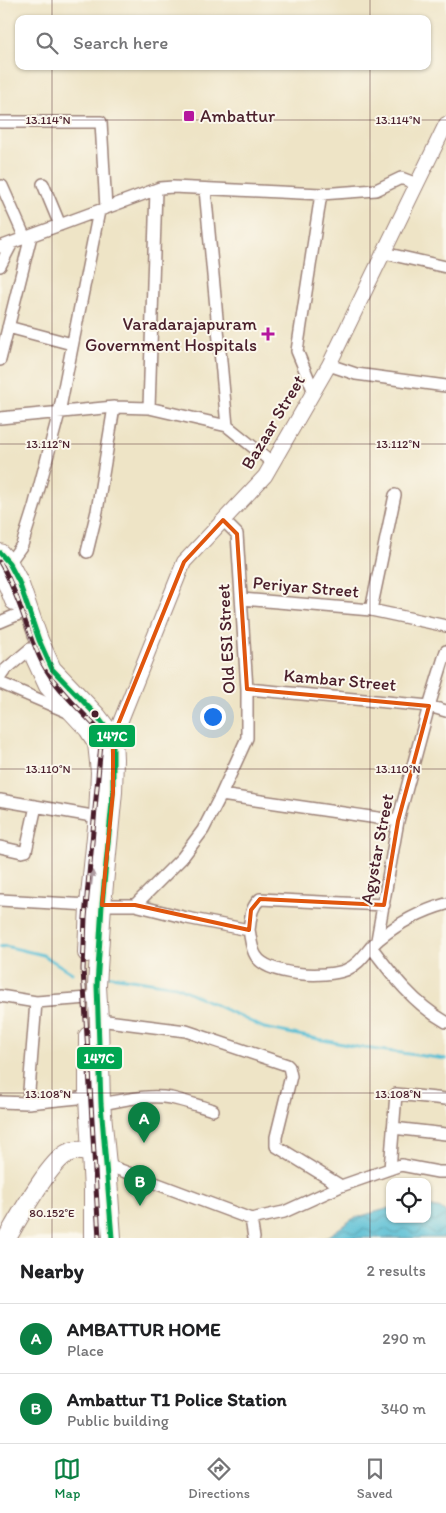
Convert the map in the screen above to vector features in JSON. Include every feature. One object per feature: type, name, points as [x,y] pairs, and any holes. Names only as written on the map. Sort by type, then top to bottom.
[{"type":"main road","points":[[3,563],[8,586],[30,649],[48,686],[88,729],[105,740]]},
{"type":"main road","points":[[3,563],[19,582],[39,640],[52,669],[97,716],[114,759],[113,792],[95,905]]},
{"type":"main road","points":[[93,1238],[97,1161],[91,990],[100,772],[105,740]]},
{"type":"main road","points":[[91,990],[100,1020],[94,1100]]},
{"type":"main road","points":[[5,1235],[49,1172],[62,1157],[69,1152],[77,1151],[97,1161]]},
{"type":"main road","points":[[97,1161],[112,1238]]},
{"type":"street","points":[[0,122],[101,122],[103,209],[72,344],[59,413],[34,507],[22,545],[3,563]]},
{"type":"street","name":"Bazaar Street","points":[[105,740],[118,730],[184,562],[265,476],[273,463],[329,365],[446,124]]},
{"type":"street","points":[[0,248],[156,190],[173,187],[321,194],[376,190],[401,178],[417,184]]},
{"type":"street","points":[[44,184],[60,225]]},
{"type":"street","points":[[0,360],[28,237],[2,186]]},
{"type":"street","points":[[205,189],[227,426]]},
{"type":"street","points":[[149,408],[156,190]]},
{"type":"street","points":[[314,392],[297,351],[321,194]]},
{"type":"street","points":[[0,266],[12,243]]},
{"type":"street","points":[[384,253],[446,267]]},
{"type":"street","points":[[8,327],[72,344]]},
{"type":"street","points":[[329,365],[356,374],[446,386]]},
{"type":"street","points":[[0,418],[114,407],[149,408],[227,426],[273,463]]},
{"type":"street","points":[[87,552],[97,512],[114,407]]},
{"type":"street","name":"Periyar Street","points":[[242,599],[370,610],[395,495]]},
{"type":"street","name":"Old ESI Street","points":[[135,905],[182,858],[203,830],[247,738],[247,688],[237,534],[223,520]]},
{"type":"street","points":[[370,610],[446,626]]},
{"type":"street","points":[[0,622],[19,614]]},
{"type":"street","points":[[0,677],[5,670],[30,649]]},
{"type":"street","name":"Agystar Street","points":[[375,944],[384,905],[398,821],[446,650]]},
{"type":"street","points":[[0,683],[73,714]]},
{"type":"street","name":"Kambar Street","points":[[247,688],[429,706],[446,711]]},
{"type":"street","points":[[221,795],[398,821]]},
{"type":"street","points":[[0,800],[98,817]]},
{"type":"street","points":[[0,847],[22,852],[26,851],[36,806]]},
{"type":"street","points":[[0,900],[135,905],[187,918],[250,930]]},
{"type":"street","points":[[384,905],[260,900],[254,904],[251,910],[251,944],[257,957],[267,966],[286,972],[329,974],[346,970],[360,961],[375,944],[403,922],[422,912],[446,904]]},
{"type":"street","points":[[375,944],[397,981],[434,1015],[446,1022]]},
{"type":"street","points":[[0,996],[36,1002],[91,990]]},
{"type":"street","points":[[28,1104],[36,1002]]},
{"type":"street","points":[[100,1020],[186,1031],[287,1065],[291,1076],[276,1137],[276,1146],[341,1186]]},
{"type":"street","points":[[390,1169],[396,1094],[446,1099]]},
{"type":"street","points":[[0,1102],[28,1104],[155,1097],[171,1098],[213,1110]]},
{"type":"street","points":[[393,1128],[446,1134]]},
{"type":"street","points":[[97,1161],[251,1219],[284,1212],[341,1186],[401,1165],[446,1172]]},
{"type":"street","points":[[251,1219],[254,1238]]},
{"type":"highlighted area","points":[[223,520],[237,534],[247,689],[429,706],[398,821],[384,905],[260,899],[251,910],[249,930],[135,905],[102,905],[113,792],[113,737],[184,562]]},
{"type":"water","points":[[431,1207],[442,1209],[446,1212],[446,1238],[325,1238],[354,1218],[386,1209],[386,1223],[431,1223]]},
{"type":"waterway","points":[[0,947],[5,946],[43,955],[72,973]]},
{"type":"waterway","points":[[105,975],[176,986],[264,1028],[357,1047],[446,1059]]},
{"type":"railway","points":[[0,562],[7,574],[31,637],[47,671],[96,727],[100,736],[101,744],[85,918],[83,969],[99,1238]]},
{"type":"transit line","name":"147C","points":[[0,553],[9,563],[19,582],[39,640],[52,669],[97,716],[113,737],[113,792],[102,905],[97,986],[101,1104],[112,1238]]},
{"type":"place","name":"Ambattur","points":[[189,116]]},
{"type":"place","name":"Varadarajapuram Government Hospitals","points":[[268,334]]},
{"type":"place","name":"AMBATTUR HOME","points":[[144,1143]]},
{"type":"place","name":"Ambattur T1 Police Station","points":[[140,1206]]}]
